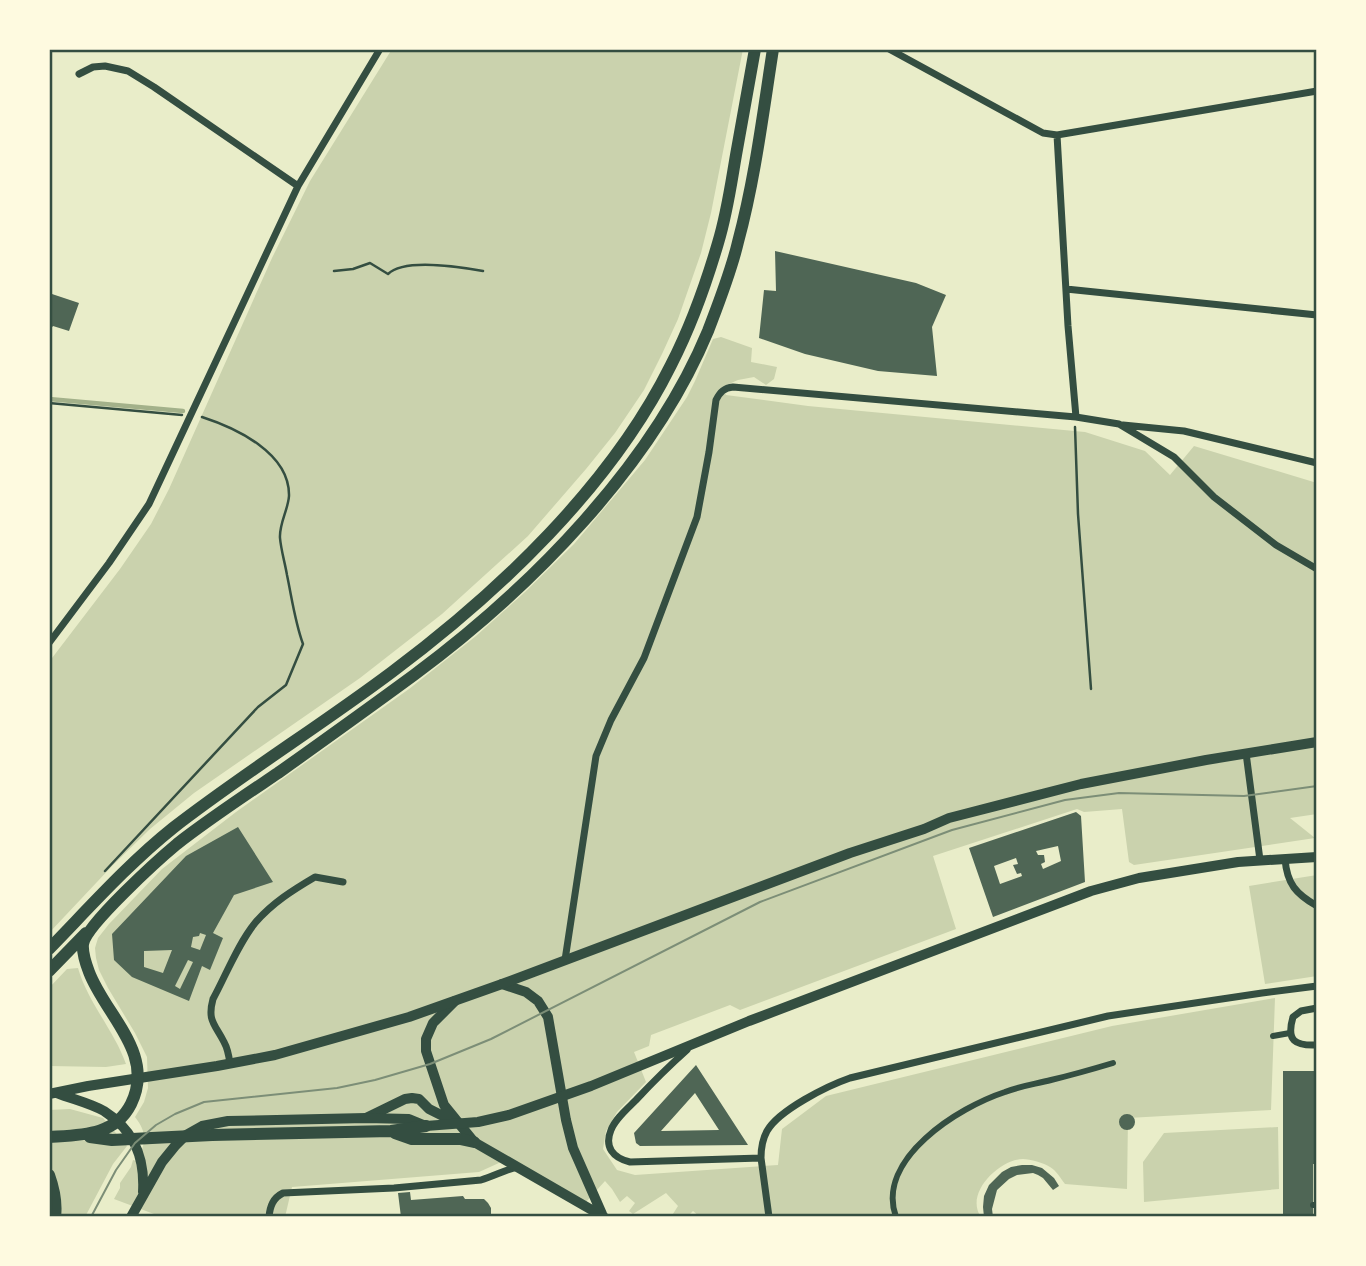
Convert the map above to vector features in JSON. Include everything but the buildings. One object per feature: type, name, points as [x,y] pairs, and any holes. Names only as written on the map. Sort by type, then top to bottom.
[{"type":"main road","points":[[49,949],[162,838],[206,803],[390,673],[471,608],[524,558],[612,459],[672,365],[707,279],[728,202],[755,49]]},
{"type":"main road","points":[[49,971],[176,845],[417,673],[483,619],[563,543],[621,476],[648,440],[687,376],[725,284],[747,207],[774,49]]},
{"type":"main road","points":[[53,1093],[275,1055],[409,1017],[949,818],[1081,784],[1317,742]]},
{"type":"main road","points":[[83,1135],[112,1140],[365,1132],[478,1122],[509,1115],[562,1096],[749,1021],[1091,891],[1139,878],[1260,860],[1317,857]]},
{"type":"main road","points":[[49,1136],[83,1135],[103,1131],[120,1119],[131,1104],[138,1082],[133,1049],[94,985],[86,963],[83,943],[92,928]]},
{"type":"main road","points":[[53,1093],[102,1110],[125,1129],[135,1143],[142,1162],[143,1194]]},
{"type":"main road","points":[[135,1214],[162,1161],[186,1135],[202,1126],[228,1121],[366,1118],[409,1119],[426,1126]]},
{"type":"main road","points":[[391,1131],[412,1139],[460,1139],[474,1142]]},
{"type":"main road","points":[[49,1175],[55,1194],[55,1217]]},
{"type":"street","points":[[49,643],[149,504],[298,186],[380,49]]},
{"type":"street","points":[[889,49],[1043,134],[1057,135],[1317,91]]},
{"type":"street","points":[[79,74],[93,67],[105,66],[128,71],[298,186]]},
{"type":"street","points":[[1057,135],[1076,417]]},
{"type":"street","points":[[1066,289],[1317,315]]},
{"type":"street","points":[[565,960],[596,756],[611,720],[644,658],[697,517],[715,407],[719,393],[726,388],[1076,417],[1184,431],[1317,463]]},
{"type":"street","points":[[1119,424],[1174,457],[1214,497],[1276,545],[1317,569]]},
{"type":"street","points":[[1246,753],[1260,860]]},
{"type":"street","points":[[1285,859],[1287,876],[1292,886],[1305,900],[1317,906]]},
{"type":"street","points":[[230,1064],[225,1042],[213,1026],[210,1010],[213,999],[247,934],[286,894],[315,877],[343,882]]},
{"type":"street","points":[[502,984],[526,992],[546,1011],[573,1148],[603,1216]]},
{"type":"street","points":[[769,1217],[761,1158],[765,1135],[778,1119],[827,1086],[850,1078],[1108,1016],[1317,986]]},
{"type":"street","points":[[456,1000],[433,1023],[426,1039],[426,1051],[444,1105],[474,1142],[603,1216]]},
{"type":"street","points":[[1317,1008],[1301,1011],[1293,1017],[1290,1034],[1297,1043],[1317,1045]]},
{"type":"street","points":[[1273,1036],[1290,1034]]},
{"type":"street","points":[[693,1045],[658,1077],[612,1127],[608,1139],[609,1149],[620,1160],[630,1162],[761,1158]]},
{"type":"street","points":[[896,1217],[892,1208],[893,1195],[900,1170],[916,1146],[935,1130],[983,1101],[1006,1091],[1113,1063]]},
{"type":"street","points":[[366,1118],[412,1098],[458,1124]]},
{"type":"street","points":[[269,1217],[274,1199],[283,1194],[481,1180],[517,1167]]},
{"type":"path","points":[[334,271],[353,269],[370,262],[387,274],[393,269],[443,265],[483,271]]},
{"type":"path","points":[[49,403],[202,417],[228,426],[258,443],[271,455],[286,478],[289,499],[280,537],[303,644],[286,685],[258,707],[101,875]]},
{"type":"path","points":[[1076,417],[1078,514],[1091,689]]},
{"type":"green space","points":[[392,49],[743,49],[711,213],[701,253],[678,319],[644,390],[615,433],[528,536],[442,614],[360,678],[194,793],[150,829],[49,933],[49,662],[151,524],[310,181]]},
{"type":"green space","points":[[721,337],[752,348],[751,362],[777,367],[774,379],[766,385],[754,377],[738,380],[722,387],[726,395],[808,406],[1085,432],[1145,451],[1170,475],[1194,446],[1317,483],[1317,814],[1290,818],[1315,838],[1134,865],[1129,862],[1122,809],[1084,812],[1077,809],[933,856],[956,929],[740,1010],[730,1005],[651,1035],[649,1046],[634,1052],[646,1082],[617,1112],[606,1131],[603,1149],[617,1170],[635,1175],[778,1165],[782,1129],[826,1096],[1112,1026],[1275,998],[1271,1110],[1128,1118],[1127,1189],[1065,1184],[1054,1170],[1041,1163],[1023,1159],[1004,1165],[987,1179],[977,1198],[981,1217],[700,1217],[693,1211],[687,1217],[671,1217],[678,1206],[666,1193],[633,1214],[629,1211],[635,1203],[627,1196],[620,1202],[605,1181],[586,1202],[510,1158],[479,1172],[292,1187],[285,1217],[162,1217],[114,1199],[120,1183],[144,1144],[142,1128],[135,1117],[148,1088],[147,1057],[99,970],[95,948],[98,938],[162,869],[236,812],[409,689],[476,636],[525,592],[574,544],[645,460],[687,397],[713,339]]},
{"type":"green space","points":[[1317,875],[1317,976],[1265,984],[1249,886]]},
{"type":"green space","points":[[78,968],[88,993],[126,1064],[106,1067],[49,1066],[49,988],[67,969]]},
{"type":"green space","points":[[70,1109],[103,1118],[127,1146],[113,1164],[85,1217],[49,1217],[49,1110]]},
{"type":"green space","points":[[1278,1127],[1279,1189],[1144,1202],[1143,1162],[1164,1133]]},
{"type":"waterway","points":[[49,399],[183,411]]},
{"type":"tram line","points":[[91,1217],[116,1170],[135,1143],[156,1125],[175,1114],[204,1102],[337,1088],[430,1064],[491,1039],[760,902],[952,830],[1065,800],[1119,793],[1244,796],[1317,786]]}]
